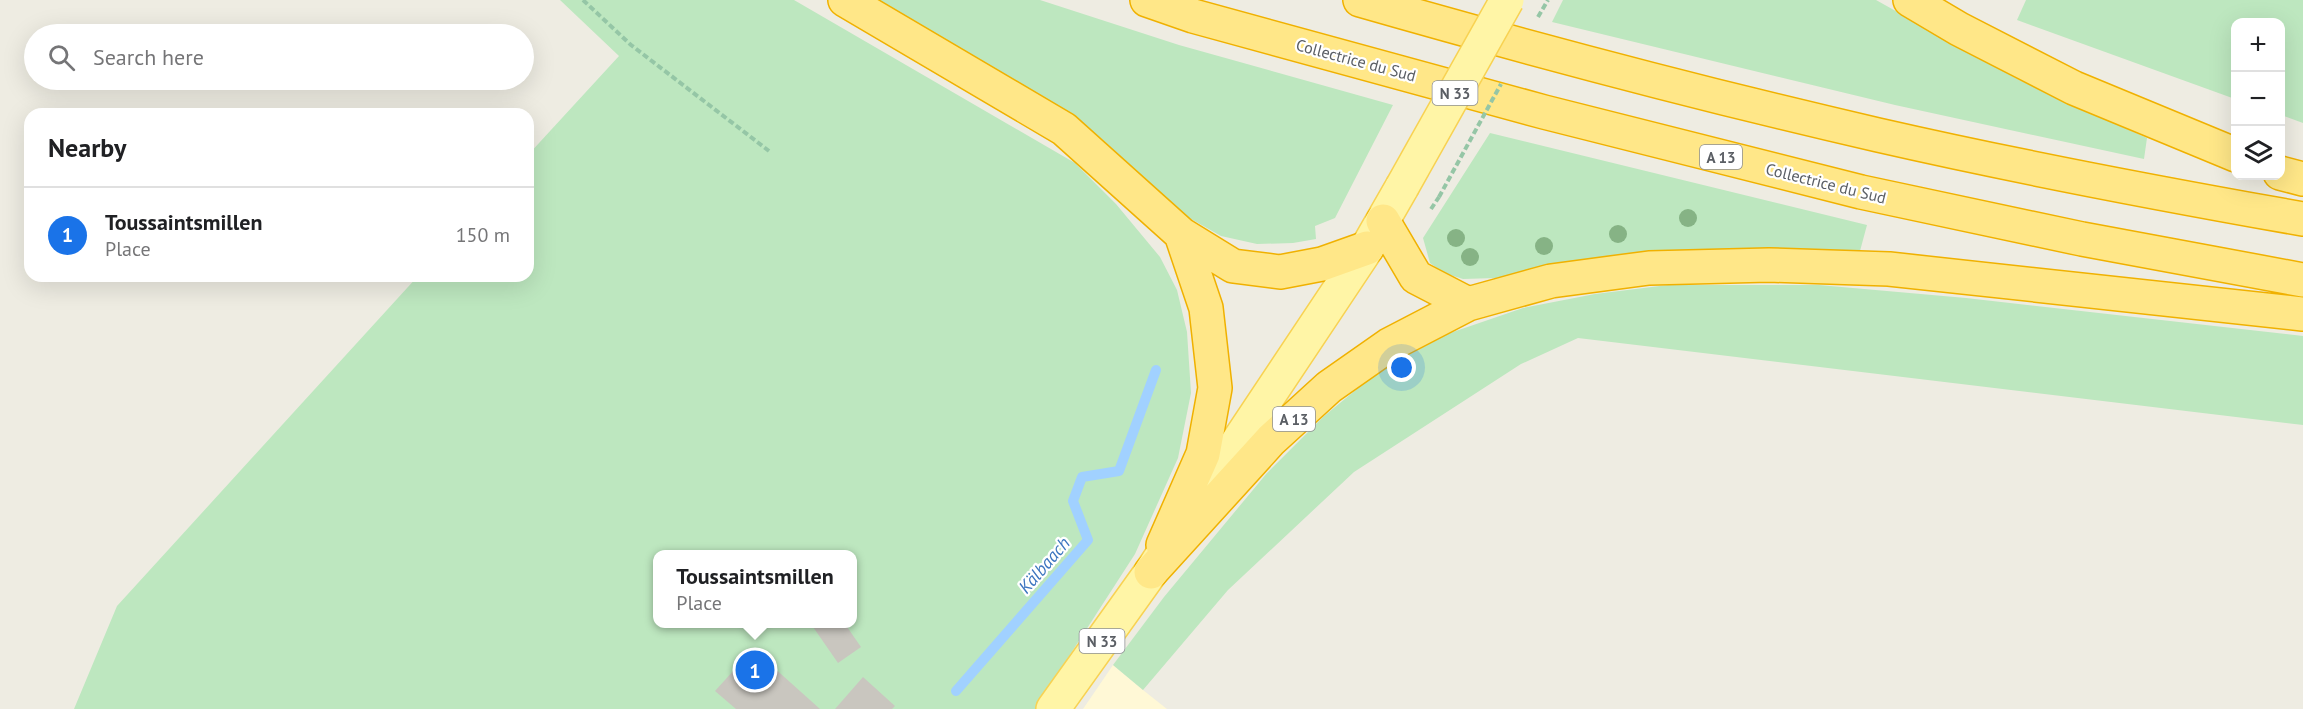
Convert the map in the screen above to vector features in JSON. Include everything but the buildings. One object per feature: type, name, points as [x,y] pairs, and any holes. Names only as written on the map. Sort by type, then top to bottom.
[{"type":"highway","points":[[845,0],[1064,129],[1181,234],[1233,266],[1280,272],[1322,264],[1375,235],[1416,277],[1468,304]]},
{"type":"highway","name":"Collectrice du Sud","points":[[1147,0],[1193,16],[1544,112],[1861,192],[2082,239],[2303,280]]},
{"type":"highway","points":[[1360,0],[1551,54],[1878,135],[2303,219]]},
{"type":"highway","points":[[1910,0],[1959,29],[2074,88],[2231,153]]},
{"type":"highway","points":[[2285,174],[2303,179]]},
{"type":"highway","points":[[1151,572],[1203,454],[1215,388],[1206,308],[1181,234]]},
{"type":"highway","name":"A 13","points":[[1151,572],[1271,440],[1329,387],[1389,345],[1468,304],[1551,282],[1649,268],[1769,265],[1889,269],[2303,314]]},
{"type":"main road","name":"N 33","points":[[1053,709],[1151,572],[1375,235],[1507,0]]},
{"type":"path","points":[[583,0],[631,45],[770,151]]},
{"type":"path","points":[[1536,21],[1548,0]]},
{"type":"path","points":[[1439,197],[1502,83]]},
{"type":"shaded area","points":[[1113,665],[1143,690],[1167,709],[1083,709]]},
{"type":"green space","points":[[560,0],[794,0],[1075,163],[1116,204],[1160,257],[1177,290],[1187,332],[1191,393],[1178,458],[1135,554],[1035,709],[74,709],[117,606],[413,282],[534,282],[534,148],[619,56]]},
{"type":"green space","points":[[879,0],[1040,0],[1179,45],[1393,105],[1335,218],[1315,226],[1316,239],[1293,243],[1257,244],[1221,236],[1184,215],[1102,139],[1033,91]]},
{"type":"green space","points":[[1563,0],[1876,0],[2019,80],[2147,138],[2144,159],[1895,105],[1552,22]]},
{"type":"green space","points":[[2026,0],[2303,0],[2303,123],[2285,116],[2285,18],[2231,18],[2231,98],[2017,20]]},
{"type":"green space","points":[[1490,133],[1867,225],[1860,251],[1753,249],[1664,251],[1579,261],[1496,278],[1463,279],[1444,273],[1430,263],[1423,238]]},
{"type":"green space","points":[[1668,285],[1819,285],[1966,298],[2303,336],[2303,425],[1578,338],[1521,364],[1354,472],[1228,590],[1143,690],[1113,665],[1164,597],[1267,473],[1323,417],[1380,370],[1450,333],[1523,308],[1595,294]]},
{"type":"waterway","name":"Kälbaach","points":[[956,691],[1088,540],[1073,501],[1082,477],[1119,471],[1156,370]]},
{"type":"place","name":"Toussaintsmillen","points":[[755,670]]}]
